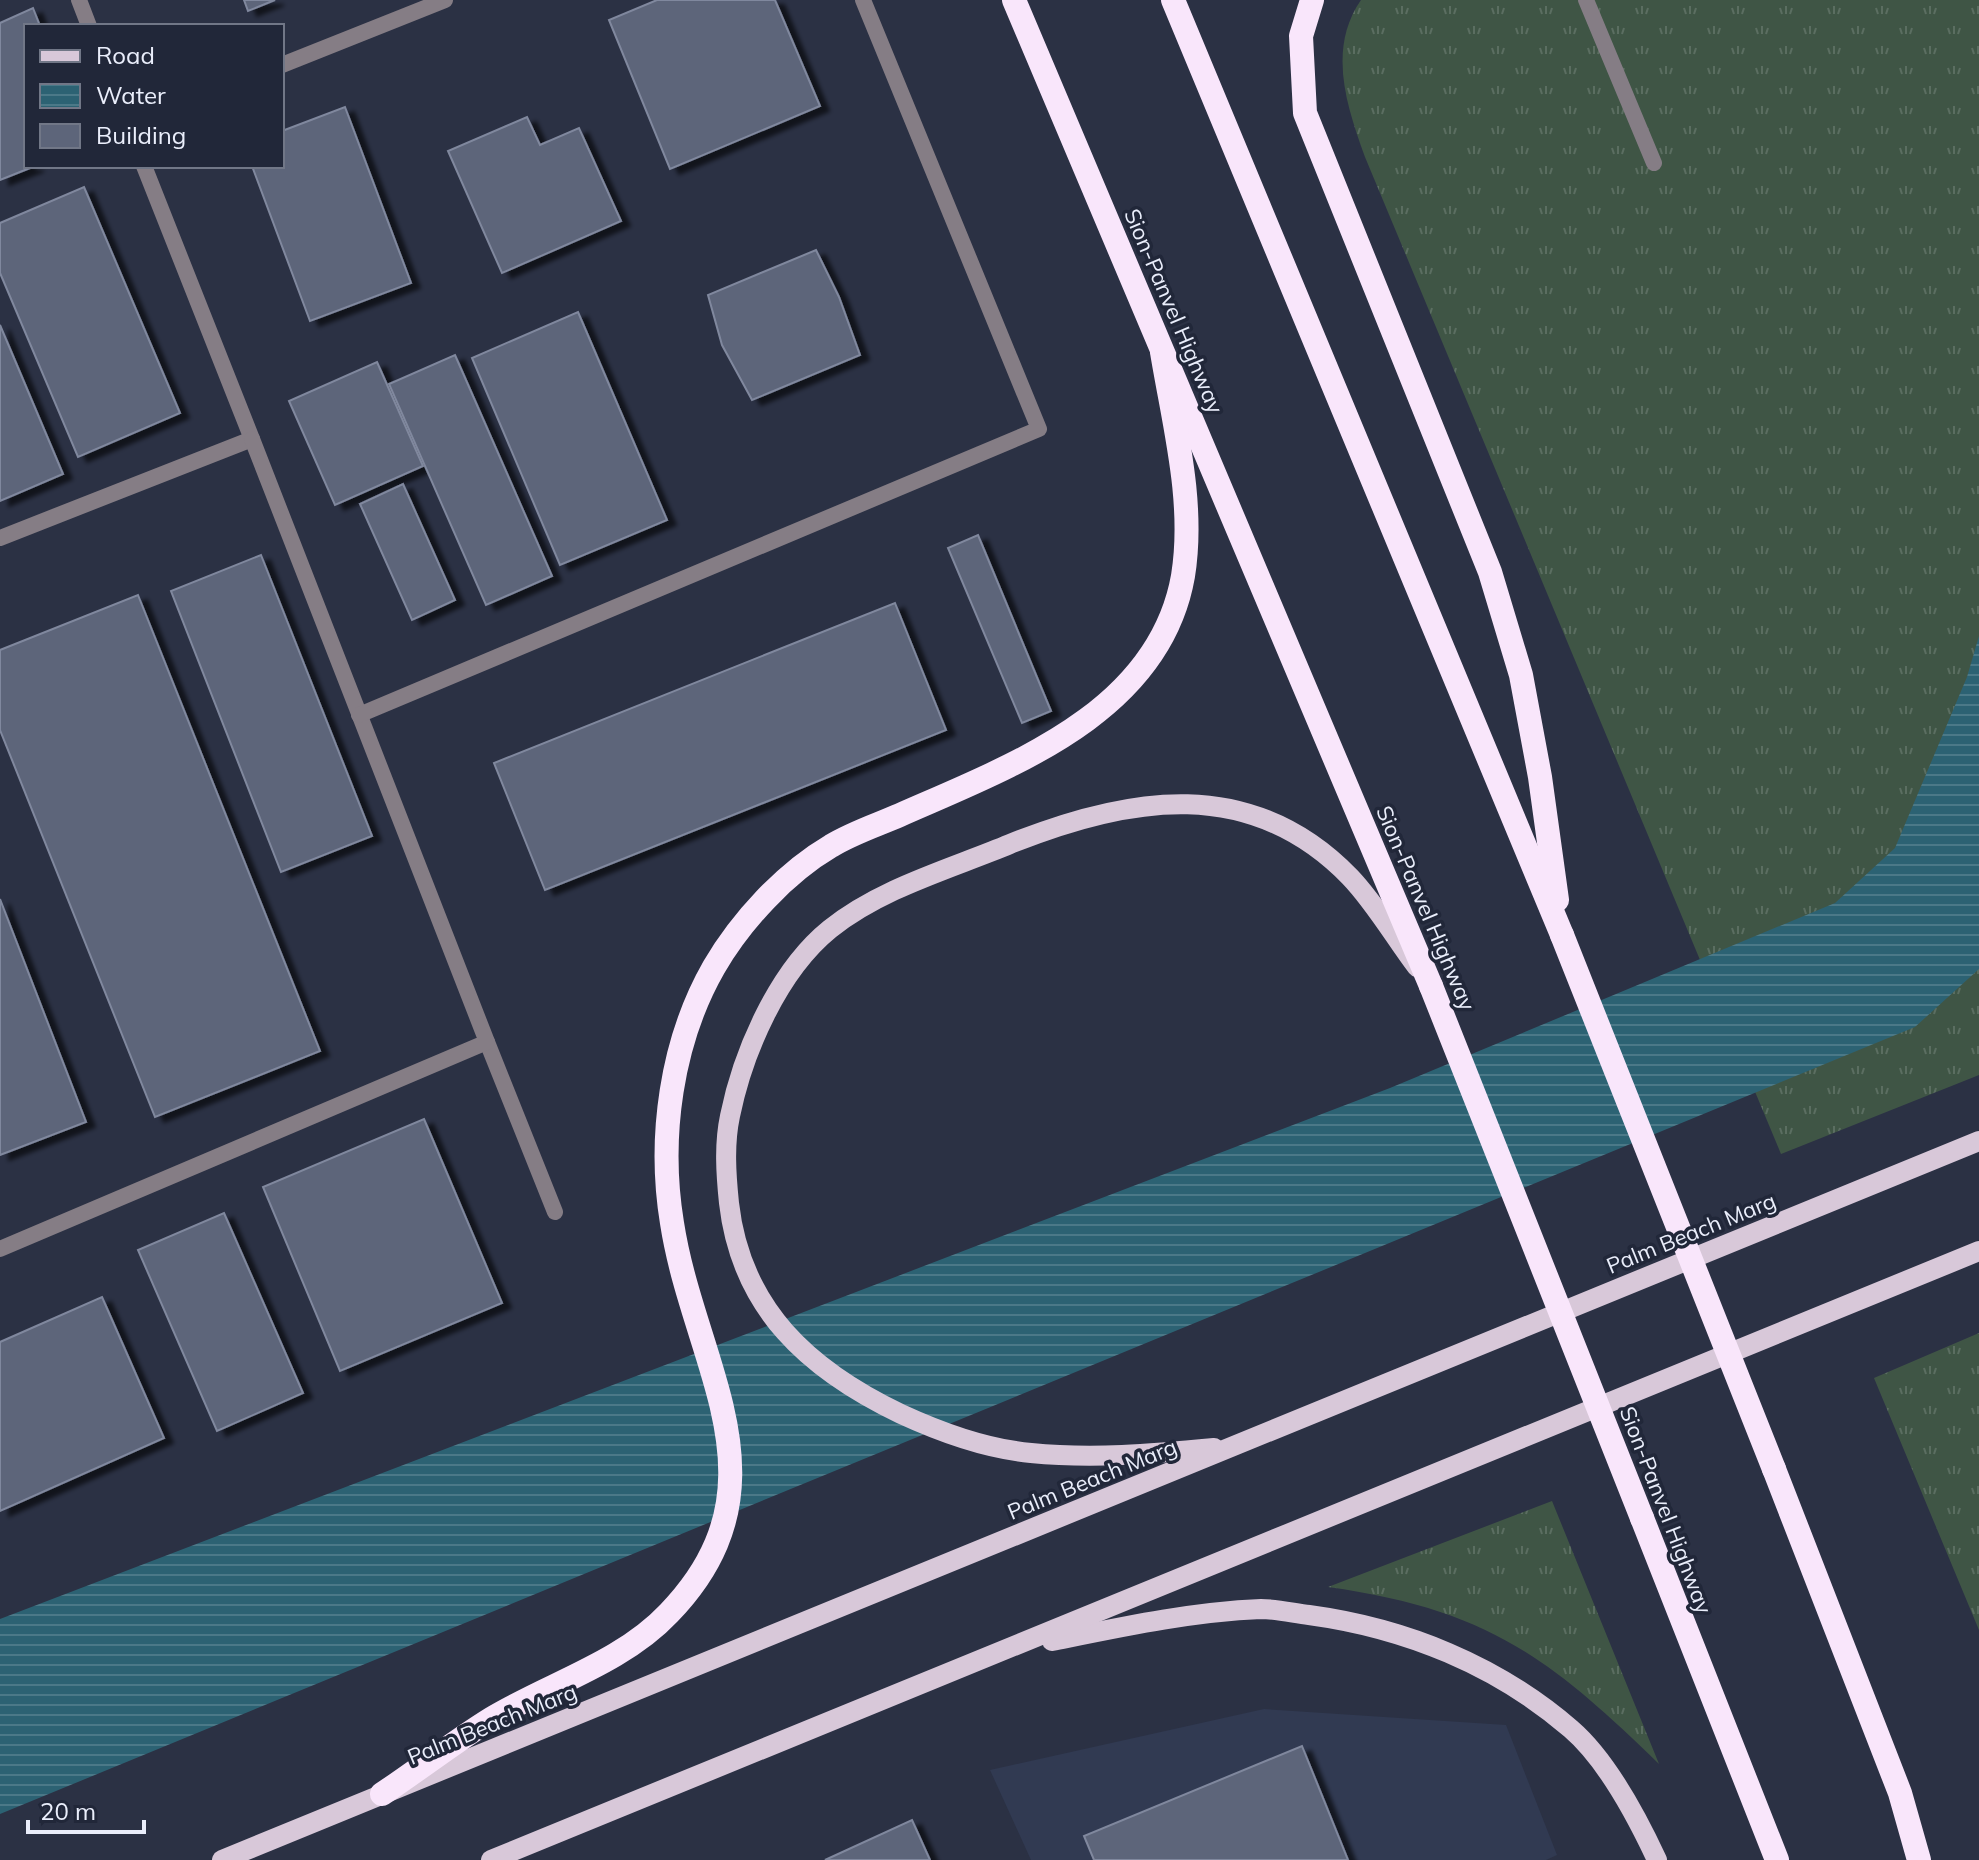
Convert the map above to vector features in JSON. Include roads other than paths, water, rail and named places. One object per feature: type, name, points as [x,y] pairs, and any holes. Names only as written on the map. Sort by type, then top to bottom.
[{"type":"highway","name":"Sion-Panvel Highway","points":[[1014,0],[1431,986],[1773,1855]]},
{"type":"highway","points":[[1173,0],[1562,935],[1900,1793],[1919,1860]]},
{"type":"highway","points":[[1312,0],[1301,36],[1305,113],[1490,572],[1521,675],[1540,777],[1562,935]]},
{"type":"highway","points":[[382,1794],[491,1719],[612,1656],[667,1617],[709,1566],[729,1504],[731,1453],[714,1372],[672,1223],[667,1133],[681,1043],[715,966],[778,883],[832,845],[985,778],[1053,742],[1103,709],[1140,671],[1165,631],[1183,579],[1188,512],[1162,352]]},
{"type":"highway","points":[[1900,1793],[1934,1860]]},
{"type":"main road","points":[[1232,1447],[1114,1457],[1027,1453],[927,1426],[872,1400],[818,1364],[776,1325],[749,1283],[732,1231],[726,1174],[728,1126],[739,1070],[789,976],[828,930],[880,897],[1018,841],[1091,817],[1149,804],[1202,802],[1248,812],[1298,836],[1350,878],[1431,986]]},
{"type":"main road","name":"Palm Beach Marg","points":[[222,1860],[1979,1141]]},
{"type":"main road","points":[[491,1860],[1979,1251]]},
{"type":"main road","points":[[1004,1650],[1168,1617],[1265,1609],[1357,1622],[1437,1646],[1506,1682],[1573,1731],[1632,1806],[1657,1860]]},
{"type":"street","points":[[79,0],[88,24]]},
{"type":"street","points":[[284,64],[445,0]]},
{"type":"street","points":[[359,715],[1039,429],[863,0]]},
{"type":"street","points":[[1586,0],[1654,163]]},
{"type":"street","points":[[145,168],[555,1212]]},
{"type":"street","points":[[0,538],[252,439]]},
{"type":"street","points":[[0,1249],[487,1042]]},
{"type":"water","points":[[1979,636],[1979,969],[1915,1027],[0,1814],[0,1619],[1390,1088],[1835,903],[1895,848],[1967,677]]}]
